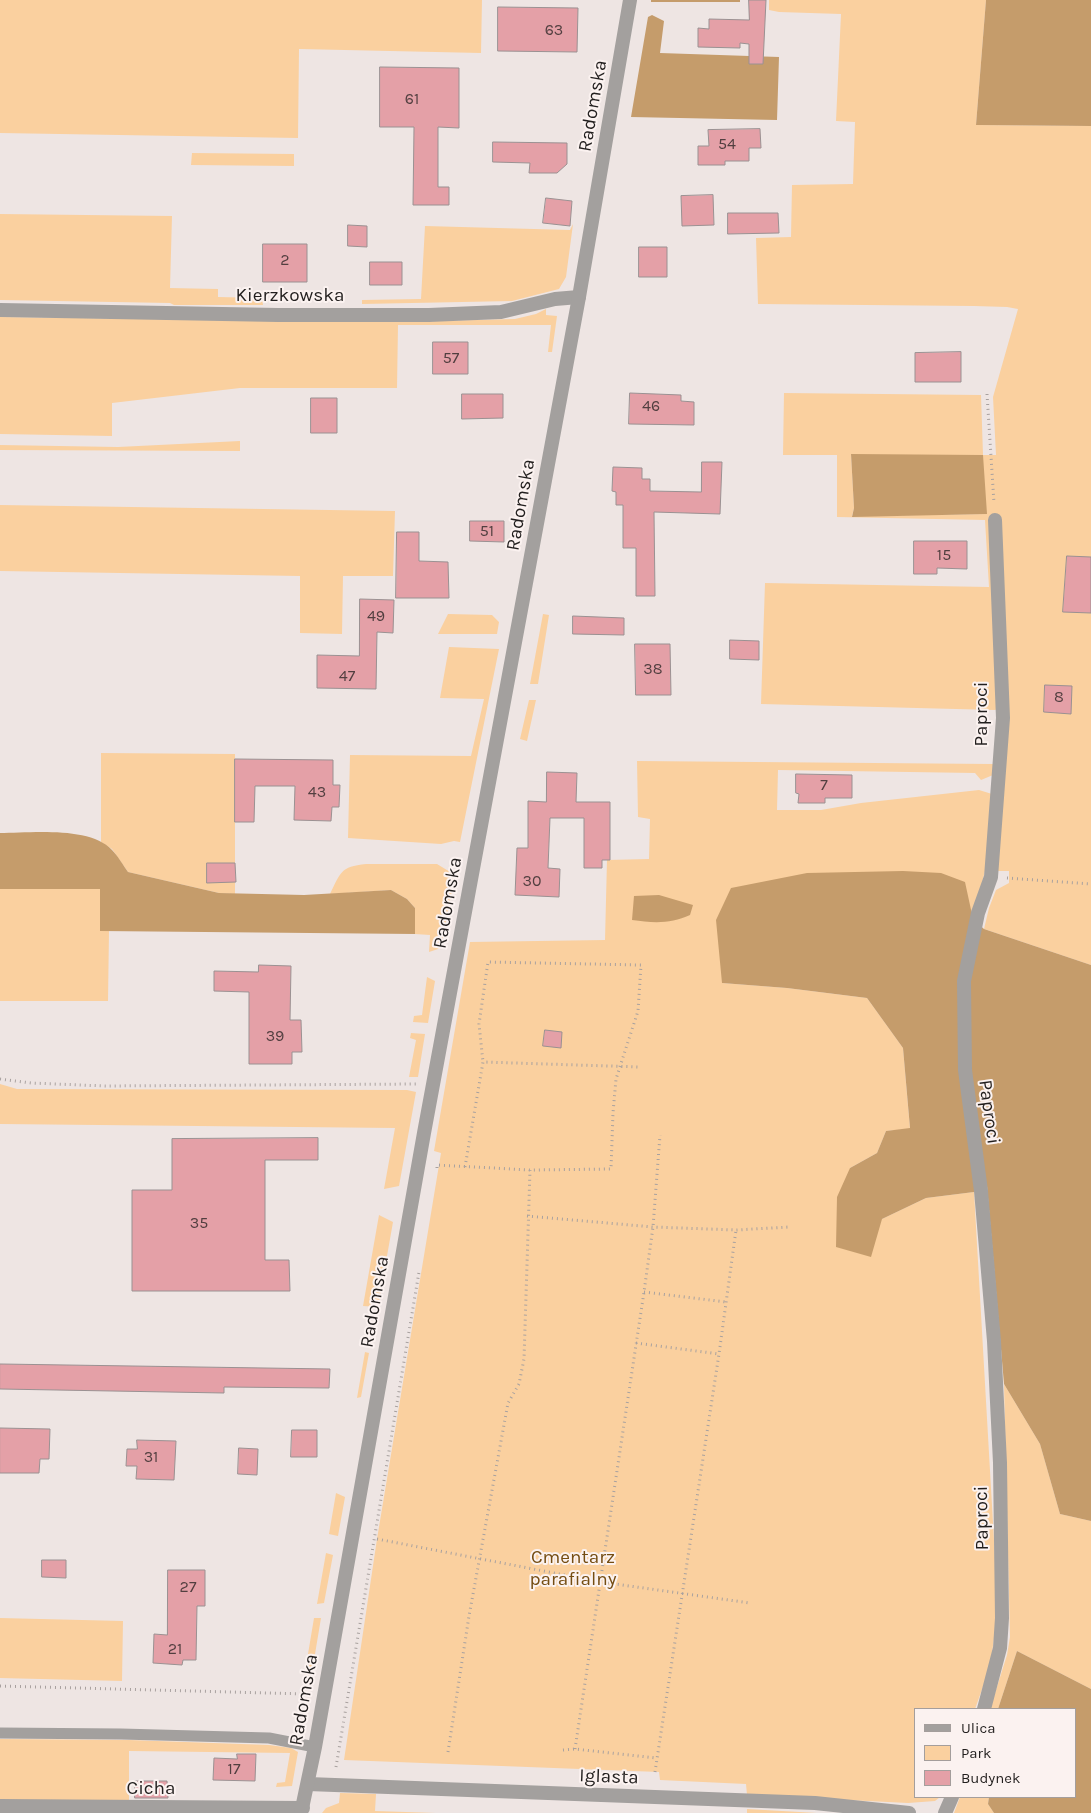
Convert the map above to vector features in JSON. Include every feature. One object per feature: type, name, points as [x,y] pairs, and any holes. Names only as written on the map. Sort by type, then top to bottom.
[{"type":"street","name":"Radomska","points":[[302,1811],[578,297],[630,0]]},
{"type":"street","name":"Kierzkowska","points":[[0,310],[278,315],[429,315],[500,312],[555,299],[578,297]]},
{"type":"street","name":"Paproci","points":[[984,1708],[1000,1648],[1002,1618],[1000,1463],[994,1341],[982,1190],[964,1070],[964,981],[978,913],[991,877],[1003,718],[995,520]]},
{"type":"street","name":"Iglasta","points":[[308,1784],[815,1803],[909,1813]]},
{"type":"street","points":[[945,1813],[952,1798]]},
{"type":"street","name":"Cicha","points":[[0,1806],[302,1811]]},
{"type":"lane","points":[[0,1733],[269,1738],[315,1747]]},
{"type":"path","points":[[987,394],[995,520]]},
{"type":"path","points":[[991,877],[1091,884]]},
{"type":"path","points":[[419,1165],[436,1168],[437,1165],[465,1167],[530,1170],[611,1170],[612,1113],[619,1067],[638,1011],[641,966],[488,962],[479,1024],[483,1062],[465,1167]]},
{"type":"path","points":[[483,1062],[640,1067]]},
{"type":"path","points":[[0,1079],[31,1083],[104,1086],[408,1084],[433,1086]]},
{"type":"path","points":[[575,1749],[644,1292],[660,1135]]},
{"type":"path","points":[[435,1178],[436,1168]]},
{"type":"path","points":[[448,1752],[469,1616],[508,1403],[518,1384],[524,1359],[527,1216],[530,1170]]},
{"type":"path","points":[[527,1216],[652,1227],[736,1230],[789,1227]]},
{"type":"path","points":[[655,1772],[719,1354],[736,1230]]},
{"type":"path","points":[[336,1767],[420,1265]]},
{"type":"path","points":[[644,1292],[726,1302]]},
{"type":"path","points":[[636,1343],[719,1354]]},
{"type":"path","points":[[378,1539],[601,1582],[750,1603]]},
{"type":"path","points":[[0,1686],[301,1693],[324,1697]]},
{"type":"path","points":[[563,1750],[575,1749],[656,1758]]},
{"type":"green space","points":[[0,0],[482,0],[481,53],[299,49],[298,138],[0,133]]},
{"type":"green space","points":[[769,0],[986,0],[976,125],[1091,126],[1091,965],[984,929],[996,890],[1009,883],[1009,871],[997,871],[1000,708],[995,710],[761,704],[765,583],[989,587],[985,520],[837,517],[837,455],[783,455],[784,393],[981,395],[983,455],[996,455],[993,397],[1018,309],[974,306],[758,304],[756,238],[791,237],[792,185],[853,184],[855,122],[836,121],[841,14],[769,10]],"holes":[[[851,454],[987,514],[852,516],[854,508]]]},
{"type":"green space","points":[[192,153],[294,154],[294,166],[191,165]]},
{"type":"green space","points":[[0,214],[172,216],[170,288],[218,289],[218,297],[262,298],[263,305],[174,305],[170,303],[0,300]]},
{"type":"green space","points":[[573,224],[566,277],[559,289],[512,301],[362,304],[362,300],[421,299],[425,226],[570,230]]},
{"type":"green space","points":[[546,309],[546,315],[557,316],[552,352],[548,352],[551,325],[398,325],[397,388],[240,388],[112,403],[112,436],[0,434],[0,317],[398,322],[515,319],[536,314]]},
{"type":"green space","points":[[240,441],[240,451],[0,450],[0,445],[118,447]]},
{"type":"green space","points":[[0,505],[395,511],[393,576],[343,576],[342,634],[300,633],[300,576],[0,571]]},
{"type":"green space","points":[[448,614],[492,615],[499,622],[497,634],[438,634]]},
{"type":"green space","points":[[543,614],[549,615],[538,684],[530,684]]},
{"type":"green space","points":[[449,647],[499,649],[460,842],[454,841],[441,844],[348,838],[350,755],[471,756],[484,699],[440,698]]},
{"type":"green space","points":[[529,700],[536,700],[527,741],[520,739]]},
{"type":"green space","points":[[101,753],[235,754],[235,894],[219,893],[128,872],[112,849],[101,842]]},
{"type":"green space","name":"Cmentarz parafialny","points":[[637,761],[993,764],[993,775],[981,780],[975,773],[778,770],[777,810],[821,810],[861,803],[979,790],[992,794],[987,863],[973,919],[722,983],[787,988],[867,998],[903,1048],[910,1129],[886,1131],[877,1153],[850,1168],[882,1219],[926,1198],[974,1192],[998,1610],[990,1667],[975,1708],[914,1708],[914,1798],[939,1798],[935,1801],[908,1803],[747,1795],[746,1784],[660,1780],[659,1772],[344,1760],[377,1539],[441,1153],[434,1151],[470,942],[605,940],[607,860],[649,859],[650,819],[638,817]]},
{"type":"green space","points":[[366,864],[437,864],[455,875],[442,943],[438,949],[429,952],[430,935],[415,934],[415,908],[407,899],[391,890],[330,894],[342,872],[351,867]]},
{"type":"green space","points":[[0,889],[100,889],[100,931],[109,931],[108,1001],[0,1001]]},
{"type":"green space","points":[[427,977],[435,981],[428,1023],[413,1022],[414,1016],[422,1015]]},
{"type":"green space","points":[[411,1033],[425,1034],[418,1077],[409,1077],[416,1040],[410,1038]]},
{"type":"green space","points":[[0,1084],[17,1089],[407,1090],[416,1092],[399,1186],[384,1189],[395,1128],[0,1124]]},
{"type":"green space","points":[[379,1215],[393,1222],[378,1307],[363,1306]]},
{"type":"green space","points":[[365,1352],[369,1353],[361,1397],[357,1398]]},
{"type":"green space","points":[[1004,1384],[1040,1444],[1060,1514],[1091,1521],[1091,1689],[1017,1651],[998,1708],[990,1708],[1007,1655],[1010,1637]]},
{"type":"green space","points":[[336,1493],[345,1497],[338,1536],[329,1534]]},
{"type":"green space","points":[[326,1553],[333,1555],[324,1603],[317,1604]]},
{"type":"green space","points":[[0,1618],[123,1621],[122,1681],[0,1678]]},
{"type":"green space","points":[[314,1618],[321,1618],[310,1684],[303,1684]]},
{"type":"green space","points":[[0,1739],[129,1740],[269,1745],[291,1748],[298,1752],[292,1786],[276,1787],[277,1783],[285,1782],[290,1753],[129,1751],[129,1801],[0,1801]]},
{"type":"green space","points":[[340,1793],[376,1794],[375,1811],[436,1813],[322,1813],[326,1808],[339,1803]]},
{"type":"green space","points":[[960,1798],[989,1798],[988,1804],[994,1813],[954,1813]]},
{"type":"green space","points":[[747,1809],[817,1813],[747,1813]]},
{"type":"shaded area","points":[[651,0],[740,0],[740,2],[651,2]]},
{"type":"shaded area","points":[[986,0],[1091,0],[1091,126],[976,125]]},
{"type":"shaded area","points":[[652,15],[664,21],[660,53],[779,57],[777,120],[631,117],[648,17]]},
{"type":"shaded area","points":[[851,454],[983,455],[987,514],[852,517],[854,508]]},
{"type":"shaded area","points":[[59,832],[89,837],[102,842],[112,850],[128,872],[219,893],[304,895],[391,890],[407,899],[415,908],[415,934],[100,931],[100,889],[0,889],[0,833]]},
{"type":"shaded area","points":[[903,871],[941,873],[965,882],[973,919],[984,929],[1091,965],[1091,1521],[1060,1514],[1040,1444],[1004,1384],[987,1186],[974,1192],[926,1198],[882,1219],[871,1257],[836,1247],[837,1197],[850,1168],[877,1153],[886,1131],[910,1128],[903,1048],[867,998],[787,988],[722,983],[716,920],[731,888],[807,873]]},
{"type":"shaded area","points":[[659,895],[693,905],[690,915],[662,922],[632,920],[634,896]]},
{"type":"shaded area","points":[[1017,1651],[1091,1689],[1091,1813],[994,1813],[988,1804],[989,1798],[1076,1798],[1076,1708],[998,1708]]},
{"type":"building","points":[[749,0],[766,0],[763,64],[749,64],[749,44],[740,43],[740,48],[698,47],[698,28],[709,29],[709,19],[749,20]]},
{"type":"building","points":[[498,7],[578,8],[577,52],[498,51]]},
{"type":"building","points":[[380,67],[459,68],[459,128],[438,127],[438,187],[449,187],[449,205],[413,205],[414,127],[380,127]]},
{"type":"building","points":[[760,129],[761,148],[749,148],[749,161],[725,161],[725,165],[698,165],[698,146],[709,146],[708,130]]},
{"type":"building","points":[[493,142],[567,143],[567,164],[557,173],[529,173],[530,163],[493,162]]},
{"type":"building","points":[[713,195],[714,225],[682,226],[681,196]]},
{"type":"building","points":[[546,198],[572,201],[570,226],[543,223]]},
{"type":"building","points":[[728,213],[778,213],[779,233],[728,234]]},
{"type":"building","points":[[348,225],[367,226],[367,247],[348,246]]},
{"type":"building","points":[[263,244],[307,244],[307,282],[263,282]]},
{"type":"building","points":[[639,247],[667,247],[667,277],[639,277]]},
{"type":"building","points":[[370,262],[402,262],[402,285],[370,285]]},
{"type":"building","points":[[433,342],[468,342],[468,374],[433,374]]},
{"type":"building","points":[[961,352],[961,382],[915,382],[915,353]]},
{"type":"building","points":[[630,393],[681,395],[681,401],[694,402],[694,425],[629,424]]},
{"type":"building","points":[[462,394],[503,394],[503,418],[462,419]]},
{"type":"building","points":[[311,398],[337,398],[337,433],[311,433]]},
{"type":"building","points":[[702,462],[722,462],[720,514],[654,512],[655,596],[636,596],[636,548],[623,548],[623,505],[616,505],[616,492],[612,491],[613,467],[642,468],[642,479],[650,479],[650,491],[701,492]]},
{"type":"building","points":[[470,521],[504,521],[504,542],[470,541]]},
{"type":"building","points":[[397,532],[419,532],[419,561],[448,562],[449,598],[396,598]]},
{"type":"building","points":[[914,541],[967,541],[967,569],[937,568],[937,574],[914,574]]},
{"type":"building","points":[[1067,556],[1091,557],[1091,613],[1063,612]]},
{"type":"building","points":[[360,599],[394,600],[393,633],[377,632],[376,689],[317,688],[317,655],[359,656]]},
{"type":"building","points":[[573,616],[624,618],[624,635],[573,634]]},
{"type":"building","points":[[730,640],[759,641],[759,660],[730,659]]},
{"type":"building","points":[[635,644],[670,644],[671,695],[636,695]]},
{"type":"building","points":[[1045,685],[1072,686],[1071,714],[1044,712]]},
{"type":"building","points":[[235,759],[333,760],[333,785],[340,785],[339,807],[332,807],[331,821],[294,820],[295,786],[255,786],[254,822],[235,822]]},
{"type":"building","points":[[547,772],[577,773],[576,802],[610,802],[610,860],[602,860],[602,868],[584,868],[584,818],[550,818],[548,868],[560,869],[559,897],[515,895],[517,848],[528,848],[528,801],[546,802]]},
{"type":"building","points":[[796,774],[852,775],[852,798],[825,798],[825,803],[798,803],[799,794],[796,793]]},
{"type":"building","points":[[207,863],[235,863],[236,882],[207,883]]},
{"type":"building","points":[[259,965],[291,966],[290,1020],[301,1020],[302,1052],[292,1052],[292,1064],[249,1064],[249,992],[214,991],[214,971],[258,972]]},
{"type":"building","points":[[545,1030],[562,1032],[561,1048],[543,1046]]},
{"type":"building","points":[[318,1138],[318,1160],[265,1160],[265,1260],[289,1260],[290,1291],[132,1291],[132,1190],[172,1190],[172,1139]]},
{"type":"building","points":[[0,1364],[330,1369],[329,1388],[224,1387],[224,1393],[0,1389]]},
{"type":"building","points":[[0,1428],[50,1429],[49,1459],[40,1459],[39,1473],[0,1473]]},
{"type":"building","points":[[292,1430],[317,1430],[317,1457],[291,1457]]},
{"type":"building","points":[[137,1440],[176,1441],[174,1480],[136,1479],[137,1466],[126,1466],[127,1449],[137,1449]]},
{"type":"building","points":[[239,1448],[258,1449],[257,1475],[238,1474]]},
{"type":"building","points":[[42,1560],[66,1560],[66,1578],[42,1577]]},
{"type":"building","points":[[168,1570],[205,1570],[205,1606],[197,1606],[196,1660],[183,1660],[182,1665],[153,1663],[154,1634],[167,1635]]},
{"type":"building","points":[[237,1754],[256,1754],[255,1781],[213,1780],[214,1758],[237,1759]]},
{"type":"building","points":[[135,1781],[167,1781],[168,1798],[135,1798]]}]
